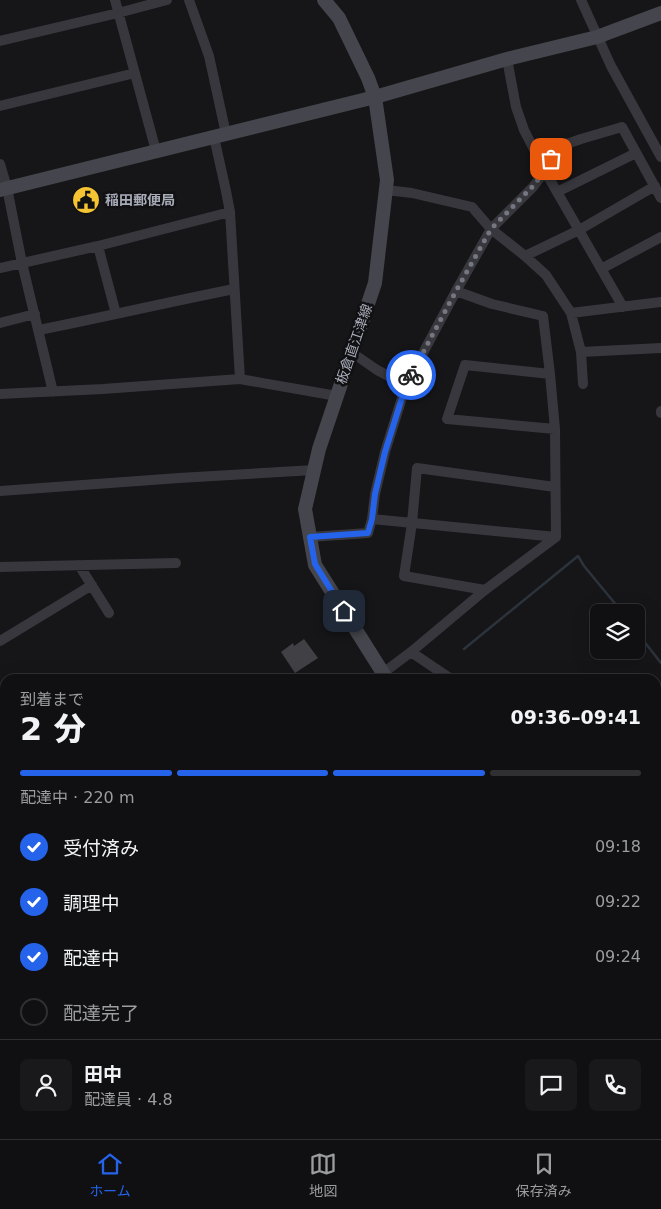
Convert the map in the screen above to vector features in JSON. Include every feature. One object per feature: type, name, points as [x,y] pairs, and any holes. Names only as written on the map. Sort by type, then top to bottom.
[{"type":"main road","name":"板倉直江津線","points":[[324,0],[339,18],[368,78],[375,97],[387,180],[375,283],[319,449],[306,509],[315,564],[383,674]]},
{"type":"main road","points":[[3,189],[375,97],[507,58],[597,37],[661,13]]},
{"type":"street","points":[[115,0],[156,151]]},
{"type":"street","points":[[0,41],[168,0]]},
{"type":"street","points":[[189,0],[209,56],[220,135],[230,212],[240,379]]},
{"type":"street","points":[[581,0],[611,66],[661,157]]},
{"type":"street","points":[[507,58],[511,83],[524,130],[545,171],[623,307]]},
{"type":"street","points":[[0,106],[134,73]]},
{"type":"street","points":[[310,537],[368,533],[385,452],[406,385],[491,229],[532,187],[545,171],[558,147],[581,138],[622,128],[661,198]]},
{"type":"street","points":[[557,192],[636,153]]},
{"type":"street","points":[[0,164],[3,189],[53,392]]},
{"type":"street","points":[[525,256],[579,230],[654,186]]},
{"type":"street","points":[[386,190],[412,193],[472,207],[491,229],[546,275],[571,313],[581,352],[583,384]]},
{"type":"street","points":[[0,268],[98,246],[230,212]]},
{"type":"street","points":[[601,268],[661,237]]},
{"type":"street","points":[[98,246],[116,314]]},
{"type":"street","points":[[39,330],[234,289]]},
{"type":"street","points":[[456,291],[492,304],[543,316],[555,429],[556,537]]},
{"type":"street","points":[[571,313],[661,302]]},
{"type":"street","points":[[0,322],[35,314]]},
{"type":"street","points":[[581,352],[661,348]]},
{"type":"street","points":[[351,352],[376,370],[406,385]]},
{"type":"street","points":[[550,374],[465,365],[447,419],[555,429]]},
{"type":"street","points":[[0,394],[240,379],[336,396]]},
{"type":"street","points":[[485,590],[404,576],[412,523],[417,468],[555,486]]},
{"type":"street","points":[[0,491],[314,470]]},
{"type":"street","points":[[372,519],[556,537]]},
{"type":"street","points":[[386,674],[485,590],[556,537]]},
{"type":"street","points":[[0,567],[176,563]]},
{"type":"street","points":[[79,565],[110,613]]},
{"type":"street","points":[[0,641],[92,585]]},
{"type":"street","points":[[411,652],[444,674]]},
{"type":"building","points":[[304,639],[318,658],[295,673],[281,652],[293,643],[294,646]]},
{"type":"waterway","points":[[464,649],[578,556],[615,604]]},
{"type":"waterway","points":[[645,643],[661,663]]},
{"type":"way so far","points":[[411,375],[491,229],[532,187],[545,171],[551,159]]},
{"type":"place","name":"稲田郵便局","points":[[86,200]]},
{"type":"route","points":[[344,611],[315,564],[310,537],[368,533],[385,452],[406,385],[411,375]]}]
